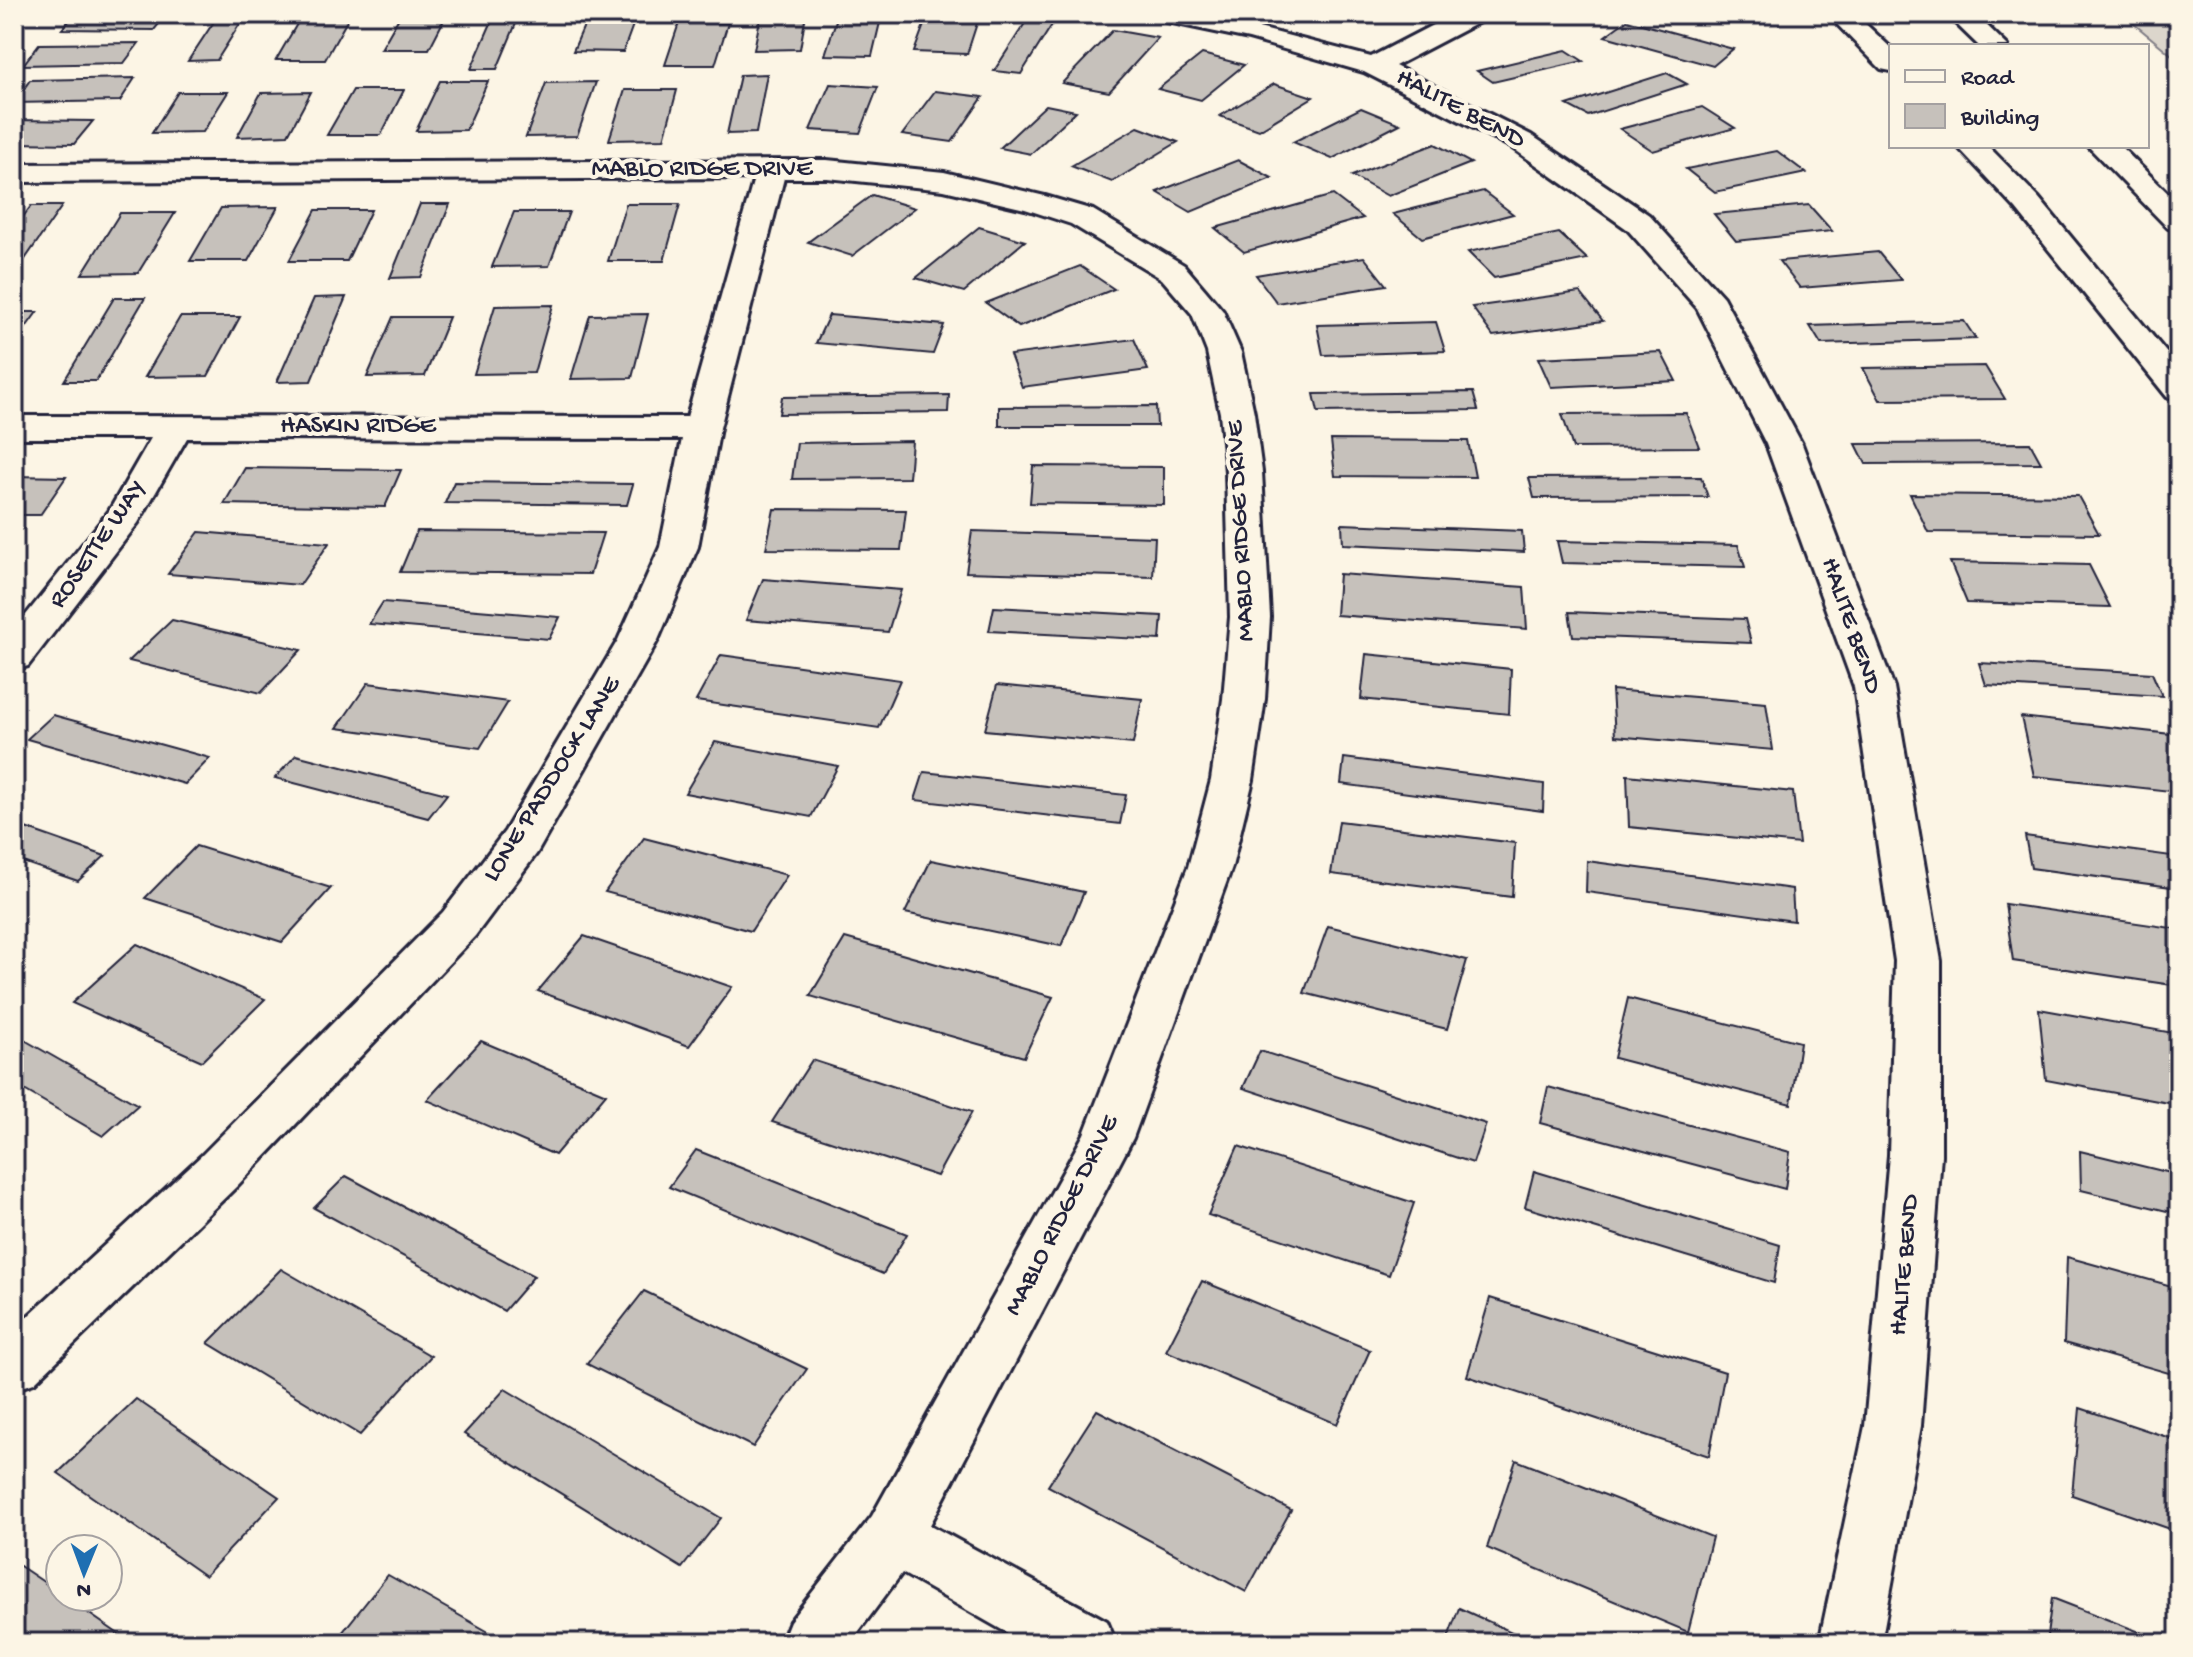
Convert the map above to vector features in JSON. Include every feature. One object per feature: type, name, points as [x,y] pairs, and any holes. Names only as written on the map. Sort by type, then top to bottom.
[{"type":"street","name":"HALITE BEND","points":[[1167,14],[1253,32],[1374,66],[1521,141],[1638,222],[1711,304],[1784,444],[1874,687],[1918,961],[1915,1155],[1893,1426],[1850,1643]]},
{"type":"street","points":[[1374,66],[1474,14]]},
{"type":"street","points":[[1840,14],[1889,61]]},
{"type":"street","points":[[1959,14],[1993,44]]},
{"type":"street","points":[[1974,148],[2027,203],[2179,390]]},
{"type":"street","points":[[2105,148],[2179,221]]},
{"type":"street","name":"MABLO RIDGE DRIVE","points":[[14,173],[771,170],[881,174],[996,190],[1082,217],[1173,272],[1207,311],[1224,352],[1237,413],[1244,472],[1250,617],[1244,699],[1232,780],[1210,867],[1108,1138],[893,1536],[812,1643]]},
{"type":"street","name":"LONE PADDOCK LANE","points":[[14,1365],[219,1171],[459,924],[521,842],[638,640],[679,547],[702,428],[771,170]]},
{"type":"street","name":"HASKIN RIDGE","points":[[14,427],[702,428]]},
{"type":"street","name":"ROSETTE WAY","points":[[14,657],[125,515],[175,427]]},
{"type":"street","points":[[893,1536],[1085,1643]]},
{"type":"shaded area","points":[[2122,14],[2179,14],[2179,61]]},
{"type":"building","points":[[75,14],[167,14],[154,30],[62,29]]},
{"type":"building","points":[[219,14],[246,14],[217,60],[188,61]]},
{"type":"building","points":[[401,14],[447,14],[429,49],[381,49]]},
{"type":"building","points":[[495,14],[520,14],[497,69],[471,69]]},
{"type":"building","points":[[589,14],[637,14],[623,52],[573,51]]},
{"type":"building","points":[[761,14],[806,14],[800,49],[754,50]]},
{"type":"building","points":[[838,14],[882,14],[872,56],[825,55]]},
{"type":"building","points":[[928,14],[980,14],[967,54],[914,52]]},
{"type":"building","points":[[301,17],[349,17],[325,60],[276,60]]},
{"type":"building","points":[[1029,17],[1055,20],[1021,74],[994,71]]},
{"type":"building","points":[[1627,20],[1733,49],[1713,66],[1605,36]]},
{"type":"building","points":[[679,23],[728,23],[715,65],[665,65]]},
{"type":"building","points":[[1113,30],[1158,38],[1109,92],[1062,83]]},
{"type":"building","points":[[139,43],[124,63],[23,65],[39,44]]},
{"type":"building","points":[[1566,50],[1583,61],[1493,82],[1477,71]]},
{"type":"building","points":[[1202,54],[1244,65],[1201,100],[1158,89]]},
{"type":"building","points":[[1667,73],[1687,84],[1588,116],[1567,105]]},
{"type":"building","points":[[767,74],[756,133],[727,134],[740,75]]},
{"type":"building","points":[[135,78],[120,101],[14,103],[30,80]]},
{"type":"building","points":[[440,81],[488,81],[466,130],[416,131]]},
{"type":"building","points":[[596,82],[577,136],[526,137],[546,83]]},
{"type":"building","points":[[830,84],[878,87],[860,133],[810,130]]},
{"type":"building","points":[[1274,84],[1313,97],[1259,130],[1220,116]]},
{"type":"building","points":[[353,90],[404,90],[381,135],[327,135]]},
{"type":"building","points":[[625,90],[677,90],[664,139],[609,140]]},
{"type":"building","points":[[935,91],[983,97],[952,142],[902,135]]},
{"type":"building","points":[[178,92],[228,92],[203,132],[152,133]]},
{"type":"building","points":[[311,92],[288,135],[237,137],[261,93]]},
{"type":"building","points":[[1046,105],[1076,111],[1031,154],[1000,148]]},
{"type":"building","points":[[1702,107],[1735,128],[1653,151],[1620,129]]},
{"type":"building","points":[[1361,108],[1400,124],[1332,159],[1293,142]]},
{"type":"building","points":[[14,120],[93,121],[74,144],[14,143]]},
{"type":"building","points":[[1138,127],[1178,142],[1112,182],[1071,166]]},
{"type":"building","points":[[1435,144],[1471,163],[1388,196],[1352,176]]},
{"type":"building","points":[[1777,151],[1806,173],[1715,192],[1686,169]]},
{"type":"building","points":[[1238,160],[1272,178],[1191,212],[1157,192]]},
{"type":"building","points":[[1483,191],[1513,214],[1422,238],[1393,214]]},
{"type":"building","points":[[872,195],[915,208],[852,256],[808,242]]},
{"type":"building","points":[[1333,195],[1363,218],[1244,252],[1215,228]]},
{"type":"building","points":[[420,204],[450,204],[421,277],[390,278]]},
{"type":"building","points":[[626,204],[680,204],[664,261],[608,261]]},
{"type":"building","points":[[1809,205],[1832,231],[1736,241],[1714,214]]},
{"type":"building","points":[[31,206],[62,206],[14,275],[14,229]]},
{"type":"building","points":[[278,207],[248,261],[190,261],[221,208]]},
{"type":"building","points":[[316,210],[371,210],[347,261],[289,261]]},
{"type":"building","points":[[514,212],[569,212],[549,266],[492,267]]},
{"type":"building","points":[[120,213],[175,213],[138,273],[82,274]]},
{"type":"building","points":[[979,227],[1025,241],[964,292],[916,278]]},
{"type":"building","points":[[1559,233],[1587,259],[1494,278],[1468,252]]},
{"type":"building","points":[[1878,252],[1901,280],[1800,288],[1779,261]]},
{"type":"building","points":[[1364,257],[1386,285],[1277,303],[1256,275]]},
{"type":"building","points":[[1080,266],[1114,289],[1019,327],[986,303]]},
{"type":"building","points":[[1580,292],[1603,321],[1493,336],[1472,307]]},
{"type":"building","points":[[346,297],[311,381],[277,382],[314,298]]},
{"type":"building","points":[[114,298],[145,298],[96,381],[64,381]]},
{"type":"building","points":[[553,305],[534,373],[474,374],[495,306]]},
{"type":"building","points":[[14,312],[37,312],[14,344]]},
{"type":"building","points":[[648,314],[632,378],[571,379],[590,315]]},
{"type":"building","points":[[829,315],[944,325],[933,354],[816,343]]},
{"type":"building","points":[[180,317],[240,317],[208,376],[145,377]]},
{"type":"building","points":[[393,317],[449,317],[425,376],[367,377]]},
{"type":"building","points":[[1964,321],[1976,339],[1821,344],[1810,326]]},
{"type":"building","points":[[1436,322],[1445,351],[1323,355],[1317,325]]},
{"type":"building","points":[[1134,339],[1148,370],[1022,387],[1010,355]]},
{"type":"building","points":[[1661,352],[1676,381],[1551,387],[1538,358]]},
{"type":"building","points":[[1985,366],[2005,399],[1880,400],[1863,368]]},
{"type":"building","points":[[1473,392],[1478,410],[1318,412],[1314,394]]},
{"type":"building","points":[[949,395],[948,412],[779,414],[782,397]]},
{"type":"building","points":[[1156,406],[1157,426],[999,426],[999,407]]},
{"type":"building","points":[[1686,413],[1699,447],[1573,448],[1562,414]]},
{"type":"building","points":[[1331,440],[1468,441],[1475,477],[1335,476]]},
{"type":"building","points":[[912,441],[909,478],[792,479],[797,443]]},
{"type":"building","points":[[2030,443],[2041,463],[1866,464],[1856,444]]},
{"type":"building","points":[[1033,466],[1164,467],[1164,505],[1030,503]]},
{"type":"building","points":[[245,468],[401,470],[385,507],[224,504]]},
{"type":"building","points":[[14,476],[66,477],[40,515],[14,515]]},
{"type":"building","points":[[1701,477],[1708,497],[1534,498],[1529,478]]},
{"type":"building","points":[[454,482],[633,484],[627,505],[445,503]]},
{"type":"building","points":[[1910,494],[2078,496],[2099,534],[1928,532]]},
{"type":"building","points":[[774,509],[906,510],[901,550],[766,549]]},
{"type":"building","points":[[1342,524],[1522,531],[1524,552],[1343,544]]},
{"type":"building","points":[[417,531],[603,533],[590,574],[400,572]]},
{"type":"building","points":[[972,531],[1155,537],[1153,577],[966,572]]},
{"type":"building","points":[[199,532],[329,543],[300,585],[168,574]]},
{"type":"building","points":[[1557,541],[1738,545],[1745,567],[1562,563]]},
{"type":"building","points":[[1950,562],[2089,565],[2110,607],[1967,603]]},
{"type":"building","points":[[1339,574],[1524,587],[1527,629],[1336,615]]},
{"type":"building","points":[[763,579],[901,590],[888,632],[746,620]]},
{"type":"building","points":[[383,602],[560,617],[549,639],[369,624]]},
{"type":"building","points":[[994,607],[1162,616],[1160,640],[989,631]]},
{"type":"building","points":[[1569,612],[1745,619],[1751,643],[1573,636]]},
{"type":"building","points":[[172,620],[301,650],[261,693],[129,661]]},
{"type":"building","points":[[1366,654],[1511,669],[1509,714],[1361,699]]},
{"type":"building","points":[[721,655],[900,680],[879,728],[696,701]]},
{"type":"building","points":[[1979,663],[2152,673],[2162,696],[1986,685]]},
{"type":"building","points":[[368,683],[508,702],[480,748],[337,728]]},
{"type":"building","points":[[997,685],[1142,699],[1133,744],[985,730]]},
{"type":"building","points":[[1612,690],[1766,703],[1773,750],[1615,736]]},
{"type":"building","points":[[53,715],[210,758],[185,784],[27,739]]},
{"type":"building","points":[[2021,717],[2179,735],[2179,792],[2034,776]]},
{"type":"building","points":[[715,742],[838,766],[811,817],[685,793]]},
{"type":"building","points":[[296,755],[447,794],[428,818],[275,778]]},
{"type":"building","points":[[1344,758],[1544,784],[1543,811],[1341,784]]},
{"type":"building","points":[[924,772],[1126,795],[1120,824],[915,800]]},
{"type":"building","points":[[1627,775],[1793,792],[1799,844],[1629,827]]},
{"type":"building","points":[[1339,821],[1515,843],[1512,897],[1331,874]]},
{"type":"building","points":[[14,824],[105,856],[78,881],[14,859]]},
{"type":"building","points":[[2025,836],[2179,857],[2179,888],[2031,868]]},
{"type":"building","points":[[644,838],[787,875],[751,931],[605,892]]},
{"type":"building","points":[[196,846],[331,888],[282,942],[145,898]]},
{"type":"building","points":[[931,860],[1084,892],[1061,946],[905,913]]},
{"type":"building","points":[[1587,861],[1792,889],[1794,921],[1586,892]]},
{"type":"building","points":[[2005,904],[2179,929],[2179,986],[2013,961]]},
{"type":"building","points":[[1328,926],[1467,960],[1447,1029],[1304,993]]},
{"type":"building","points":[[584,936],[732,987],[689,1046],[538,991]]},
{"type":"building","points":[[845,938],[1053,997],[1024,1057],[810,996]]},
{"type":"building","points":[[137,944],[265,999],[202,1061],[72,1003]]},
{"type":"building","points":[[1628,998],[1800,1042],[1791,1104],[1614,1058]]},
{"type":"building","points":[[2039,1009],[2179,1034],[2179,1105],[2046,1080]]},
{"type":"building","points":[[14,1034],[138,1105],[103,1136],[14,1084]]},
{"type":"building","points":[[481,1041],[606,1094],[555,1155],[427,1100]]},
{"type":"building","points":[[1260,1051],[1486,1124],[1473,1163],[1243,1088]]},
{"type":"building","points":[[812,1060],[972,1112],[937,1176],[772,1122]]},
{"type":"building","points":[[1548,1087],[1790,1152],[1785,1189],[1540,1123]]},
{"type":"building","points":[[1238,1146],[1414,1203],[1389,1275],[1208,1215]]},
{"type":"building","points":[[696,1150],[907,1234],[883,1274],[669,1187]]},
{"type":"building","points":[[2080,1151],[2179,1175],[2179,1214],[2081,1190]]},
{"type":"building","points":[[1534,1171],[1780,1245],[1774,1283],[1525,1207]]},
{"type":"building","points":[[346,1176],[534,1276],[504,1311],[314,1208]]},
{"type":"building","points":[[2067,1257],[2179,1288],[2179,1376],[2064,1343]]},
{"type":"building","points":[[281,1269],[431,1356],[360,1435],[208,1343]]},
{"type":"building","points":[[1202,1281],[1370,1350],[1337,1424],[1166,1351]]},
{"type":"building","points":[[644,1291],[807,1369],[753,1447],[587,1364]]},
{"type":"building","points":[[1490,1298],[1725,1372],[1709,1456],[1467,1376]]},
{"type":"building","points":[[505,1389],[721,1518],[682,1568],[464,1434]]},
{"type":"building","points":[[136,1399],[279,1497],[205,1576],[58,1473]]},
{"type":"building","points":[[2080,1408],[2179,1441],[2179,1532],[2072,1495]]},
{"type":"building","points":[[1097,1410],[1291,1510],[1246,1592],[1048,1486]]},
{"type":"building","points":[[1516,1460],[1712,1537],[1688,1632],[1487,1548]]},
{"type":"building","points":[[14,1562],[44,1582],[44,1613],[88,1613],[130,1642],[14,1643]]},
{"type":"building","points":[[388,1575],[508,1643],[334,1643]]},
{"type":"building","points":[[2052,1598],[2168,1643],[2046,1643]]},
{"type":"building","points":[[1459,1608],[1536,1643],[1446,1643]]}]
